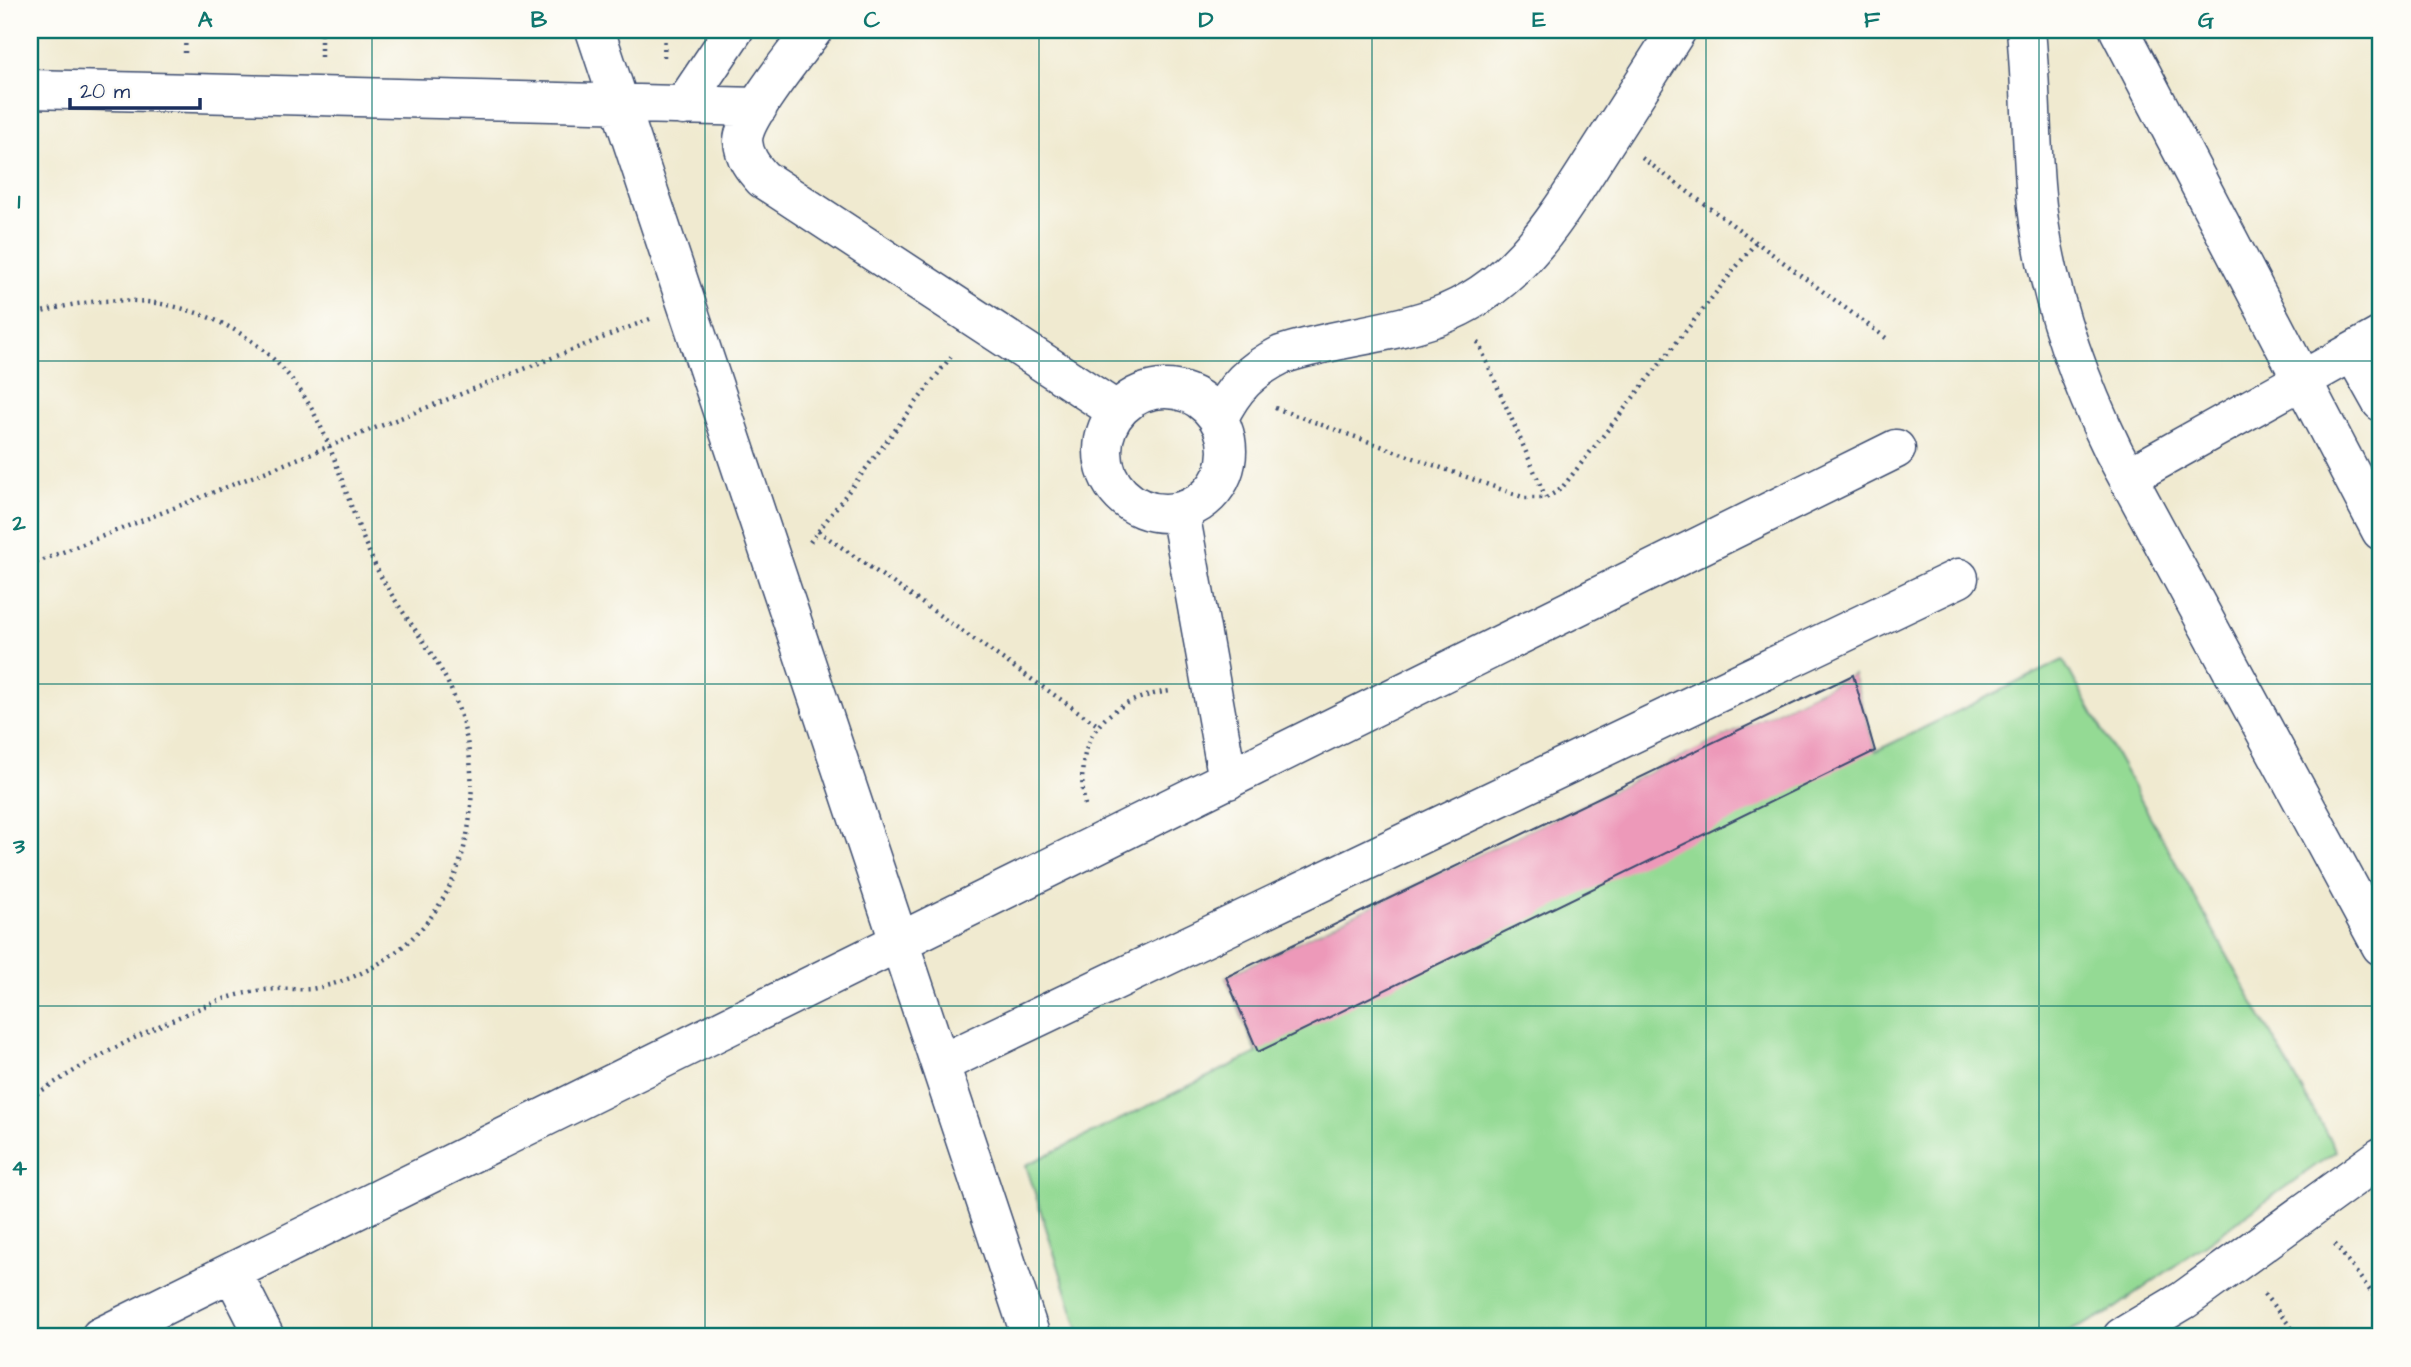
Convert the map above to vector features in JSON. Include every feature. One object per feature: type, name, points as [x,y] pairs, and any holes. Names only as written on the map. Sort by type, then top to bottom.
[{"type":"lane","points":[[595,30],[1031,1337]]},
{"type":"lane","points":[[682,106],[734,30]]},
{"type":"lane","points":[[813,30],[750,117],[743,141],[745,155],[763,179],[1117,411]]},
{"type":"lane","points":[[1225,406],[1205,404],[1189,393],[1170,388],[1150,391],[1132,398],[1117,411],[1107,428],[1103,447],[1105,466],[1112,484],[1125,499],[1142,510],[1161,514],[1180,512],[1198,505],[1213,492],[1223,475],[1227,456],[1225,406],[1259,366],[1281,355],[1410,325],[1462,306],[1503,279],[1531,253],[1677,30]]},
{"type":"lane","points":[[2026,30],[2033,97],[2035,186],[2043,248],[2057,309],[2077,369],[2094,411],[2128,477],[2381,946]]},
{"type":"lane","points":[[2119,30],[2381,531]]},
{"type":"lane","points":[[30,89],[758,107]]},
{"type":"lane","points":[[2128,477],[2367,344],[2381,402]]},
{"type":"lane","points":[[100,1337],[163,1323],[232,1272],[1896,449]]},
{"type":"lane","points":[[1180,512],[1228,780]]},
{"type":"lane","points":[[940,1064],[1959,578]]},
{"type":"lane","points":[[2122,1337],[2184,1300],[2381,1157]]},
{"type":"lane","points":[[232,1272],[265,1337]]},
{"type":"path","points":[[1610,135],[1886,338]]},
{"type":"path","points":[[1225,406],[1525,498],[1546,498],[1561,489],[1756,242]]},
{"type":"path","points":[[30,316],[60,306],[127,298],[194,311],[228,326],[258,346],[284,370],[303,394],[328,446],[349,508],[376,567],[435,660],[459,711],[468,743],[471,803],[460,861],[449,889],[414,936],[366,971],[310,989],[276,989],[215,1002],[129,1040],[30,1098]]},
{"type":"path","points":[[30,565],[687,305]]},
{"type":"path","points":[[1462,306],[1546,498]]},
{"type":"path","points":[[779,582],[979,320]]},
{"type":"path","points":[[818,531],[1099,726]]},
{"type":"path","points":[[1103,841],[1086,809],[1082,789],[1086,751],[1092,734],[1124,702],[1149,694],[1213,685]]},
{"type":"path","points":[[2335,1244],[2381,1305]]},
{"type":"path","points":[[2264,1294],[2299,1337]]},
{"type":"green space","points":[[2063,660],[2336,1151],[2107,1314],[2057,1337],[1081,1337],[1026,1165],[1257,1053],[1226,977],[1853,675],[1876,751]]},
{"type":"building","points":[[1853,675],[1875,751],[1258,1052],[1226,977]]}]
